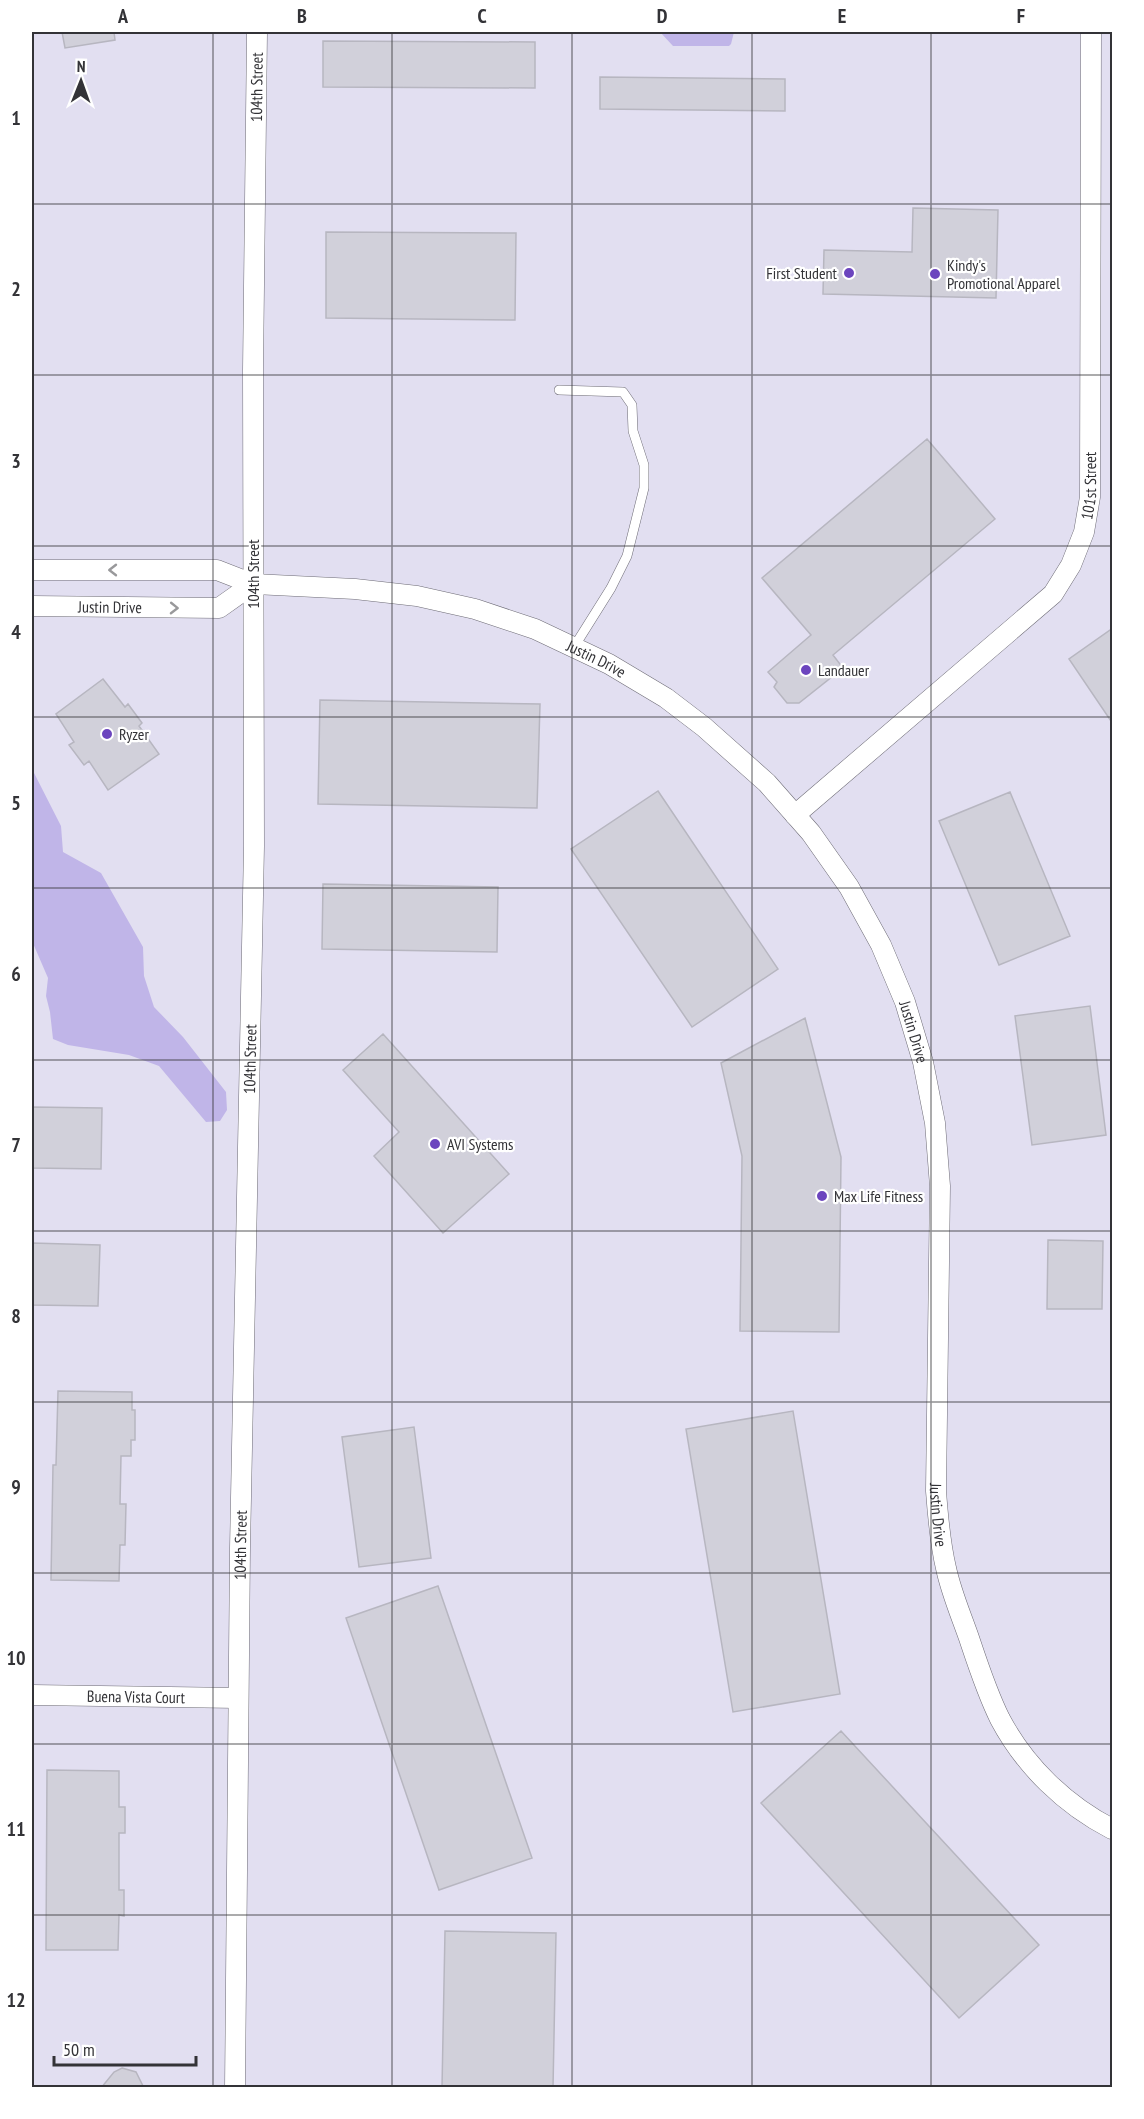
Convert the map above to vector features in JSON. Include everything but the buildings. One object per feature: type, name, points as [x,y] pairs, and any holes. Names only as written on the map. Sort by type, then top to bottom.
[{"type":"street","name":"104th Street","points":[[235,2088],[238,1698],[254,846],[253,585],[257,32]]},
{"type":"street","name":"101st Street","points":[[795,815],[1053,594],[1071,565],[1084,532],[1090,497],[1091,32]]},
{"type":"street","name":"Justin Drive","points":[[32,570],[217,570],[253,585],[356,590],[417,596],[475,609],[535,629],[609,664],[666,698],[712,732],[767,783],[811,833],[849,887],[881,945],[905,1002],[923,1062],[934,1124],[940,1186],[937,1381],[938,1521],[946,1570],[989,1693],[1000,1719],[1021,1752],[1042,1778],[1068,1801],[1096,1821],[1113,1829]]},
{"type":"street","name":"Justin Drive","points":[[32,606],[219,608],[253,585]]},
{"type":"street","name":"Buena Vista Court","points":[[32,1695],[238,1698]]},
{"type":"lane","points":[[559,390],[623,392],[632,405],[633,431],[644,465],[644,488],[627,556],[611,588],[574,647]]},
{"type":"shaded area","points":[[32,32],[1112,32],[1112,2087],[32,2087]]},
{"type":"shaded area","points":[[660,32],[734,32],[729,46],[673,46]]},
{"type":"shaded area","points":[[32,769],[61,826],[63,852],[101,873],[143,947],[144,976],[154,1007],[183,1037],[226,1092],[227,1110],[220,1121],[206,1122],[159,1066],[129,1055],[68,1045],[53,1039],[46,996],[48,978],[32,941]]},
{"type":"place","name":"First Student","points":[[849,273]]},
{"type":"place","name":"Kindy's Promotional Apparel","points":[[935,274]]},
{"type":"place","name":"Landauer","points":[[806,670]]},
{"type":"place","name":"Ryzer","points":[[107,734]]},
{"type":"place","name":"AVI Systems","points":[[435,1144]]},
{"type":"place","name":"Max Life Fitness","points":[[822,1196]]}]
